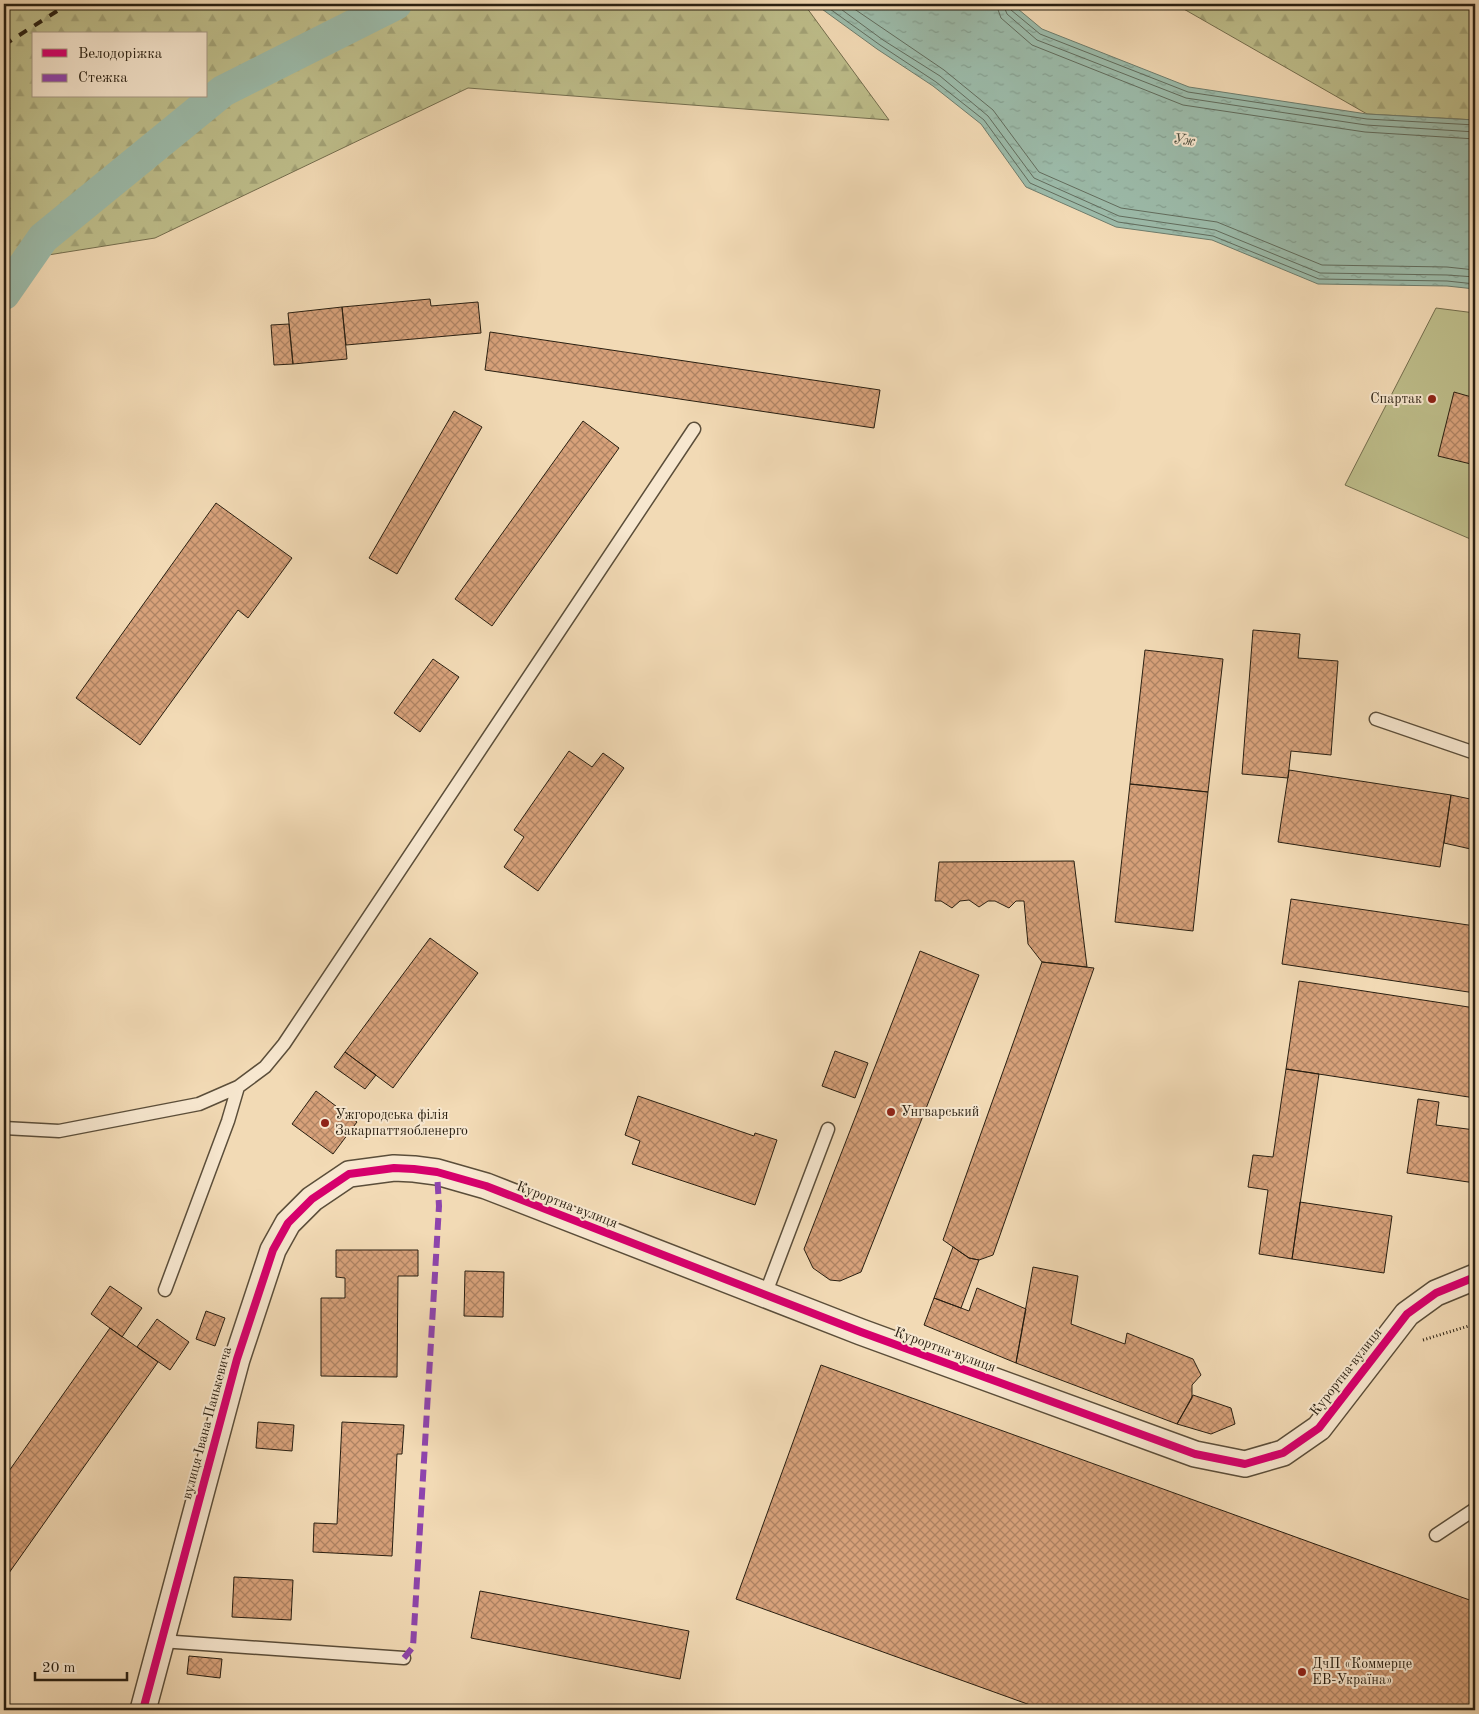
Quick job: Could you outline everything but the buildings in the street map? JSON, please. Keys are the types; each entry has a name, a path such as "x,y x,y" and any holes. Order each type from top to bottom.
{"street":[{"name":"Курортна вулиця","path":"349,1174 394,1168 414,1169 477,1184 861,1332 1195,1454 1245,1464 1283,1453 1319,1428 1407,1314 1436,1293 1475,1277"},
{"name":"вулиця Івана Панькевича","path":"143,1710 237,1359 273,1250 288,1223 312,1199 349,1174"}],"lane":[{"path":"4,1128 59,1130 198,1104 238,1087 265,1067 284,1044 694,430"},
{"path":"1376,719 1475,753"},
{"path":"165,1290 228,1121 238,1087"},
{"path":"766,1295 828,1129"},
{"path":"1436,1535 1475,1509"},
{"path":"161,1640 404,1658"}],"path":[{"path":"1383,1345 1422,1340 1475,1324"}],"green space":[{"path":"4,4 804,4 889,120 468,88 155,238 4,262"},
{"path":"1175,4 1475,4 1475,120 1367,114"},
{"name":"Спартак","path":"1436,308 1475,313 1475,541 1345,485"}],"water":[{"name":"Уж","path":"815,4 1012,4 1042,29 1189,87 1367,114 1475,120 1475,289 1447,286 1318,284 1212,240 1116,227 1026,187 981,124 933,86 877,49"}],"waterway":[{"path":"4,294 43,238 223,91 396,4"}],"railway":[{"path":"4,45 68,4"}],"marked path":[{"path":"404,1658 413,1647 439,1206 437,1172"}],"cycle path":[{"path":"143,1710 237,1359 273,1250 288,1223 312,1199 349,1174 394,1168 414,1169 437,1172 486,1186 861,1332 1195,1454 1245,1464 1283,1453 1319,1428 1407,1314 1436,1293 1475,1277"}],"place":[{"name":"Спартак","path":"1432,399"},
{"name":"Унгварський","path":"891,1112"},
{"name":"Ужгородська філія Закарпаттяобленерго","path":"325,1123"},
{"name":"ДчП «Коммерце ЕВ-Україна»","path":"1302,1672"}]}
